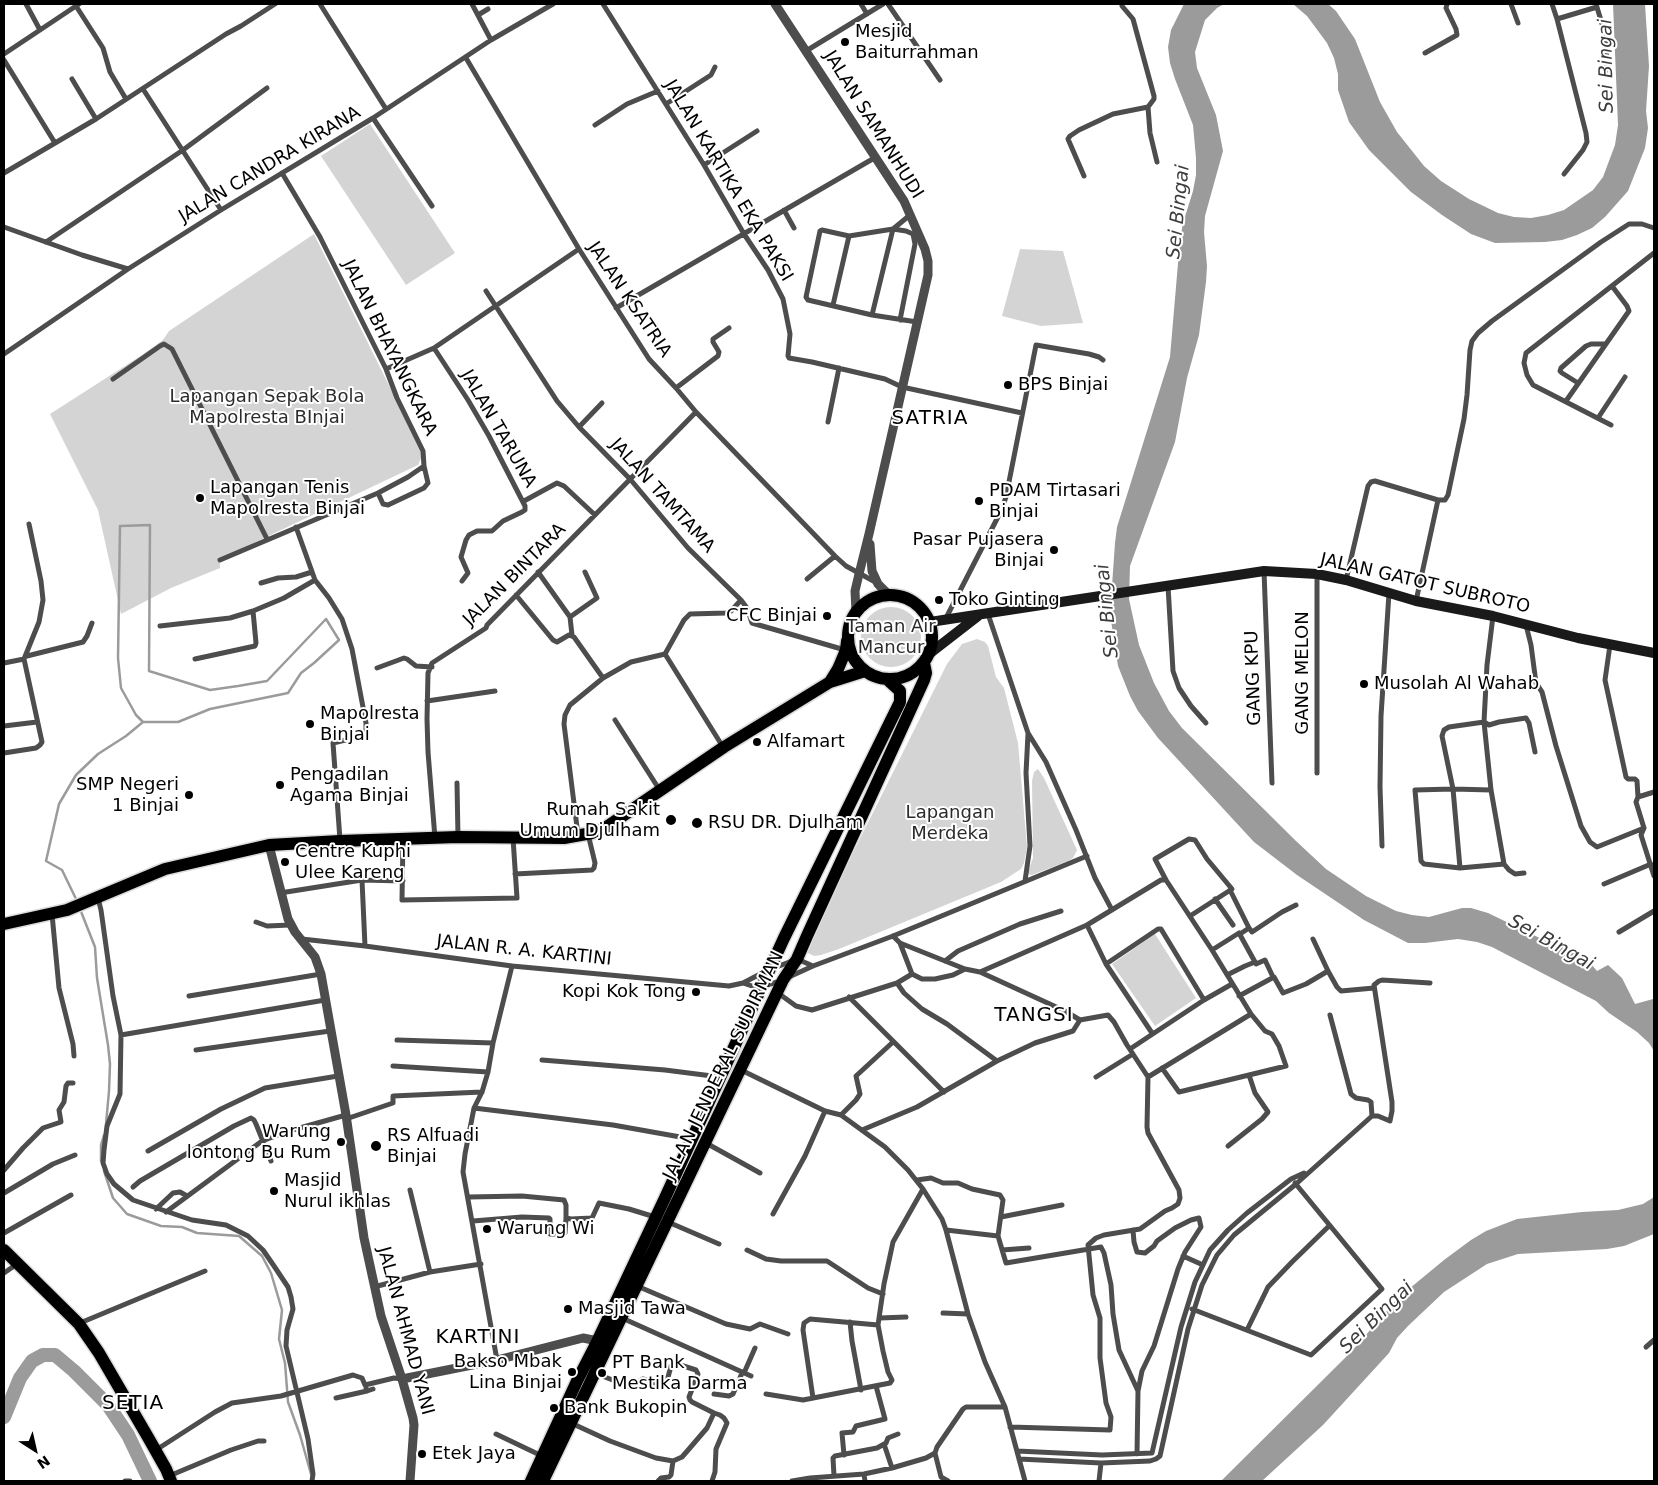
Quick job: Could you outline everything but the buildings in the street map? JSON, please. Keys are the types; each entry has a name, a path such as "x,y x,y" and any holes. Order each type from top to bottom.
{"main road":[{"name":"JALAN GATOT SUBROTO","path":"930,622 1264,571 1317,574 1346,580 1416,601 1493,616 1526,626 1654,653"},
{"path":"830,682 846,650 848,635 850,623 856,612 874,598 888,594 910,600 918,605 930,622 932,638 927,659 916,670 904,677 888,680 873,676 858,666 850,651 848,635"},
{"name":"JALAN GATOT SUBROTO","path":"927,659 984,615"},
{"name":"JALAN JENDERAL SUDIRMAN","path":"670,1202 706,1142 783,980 797,959 924,680 927,659"},
{"path":"4,924 67,910 165,868 269,846 340,841 583,835 605,828 724,747 830,682 865,671"},
{"name":"JALAN JENDERAL SUDIRMAN","path":"542,1475 543,1456 583,1384 595,1373 637,1286 670,1202 688,1148 815,875 900,702 900,691 888,680"},
{"path":"815,875 831,884"},
{"name":"JALAN JENDERAL SUDIRMAN","path":"531,1481 542,1475 571,1423 595,1346 662,1220"},
{"path":"4,1250 79,1324 156,1450 170,1479"}],"street":[{"path":"26,4 40,30"},
{"path":"4,174 96,119 275,4"},
{"path":"320,4 386,110"},
{"path":"472,4 491,40"},
{"name":"JALAN CANDRA KIRANA","path":"4,354 128,269 386,110 491,40 553,4"},
{"name":"JALAN KARTIKA EKA PAKSI","path":"603,4 768,270 783,299 790,334 789,358 885,379 902,387 1022,413"},
{"name":"JALAN SAMANHUDI","path":"775,4 904,201 925,248 928,261 928,275 855,591 856,612"},
{"path":"861,4 867,14"},
{"path":"806,50 883,4"},
{"path":"888,4 940,80"},
{"path":"1122,4 1133,19 1154,96 1148,107 1150,133 1157,162"},
{"path":"1425,53 1456,35 1456,28 1446,8 1447,4"},
{"path":"1511,4 1518,23"},
{"path":"1552,4 1586,133 1586,142 1583,150 1564,174"},
{"path":"4,54 78,5 103,48 110,72 126,99"},
{"path":"1557,19 1596,6 1606,37 1607,67 1605,73"},
{"path":"478,15 488,9"},
{"name":"JALAN KSATRIA","path":"466,58 579,250 649,359 696,412 835,556 846,566 878,584"},
{"path":"4,60 56,143"},
{"path":"666,104 711,75 715,68"},
{"path":"72,79 96,119"},
{"path":"46,242 182,150 267,88"},
{"path":"143,89 221,210"},
{"path":"595,125 626,104 658,91"},
{"path":"1084,176 1068,139 1070,136 1113,114 1148,107"},
{"path":"373,118 432,206"},
{"path":"704,165 757,131"},
{"path":"616,308 876,157"},
{"name":"JALAN BHAYANGKARA","path":"282,173 320,237 386,369 400,404 423,451 428,483 424,488 388,505 383,504 378,493"},
{"path":"784,210 794,228"},
{"path":"872,316 893,229 910,215"},
{"path":"1346,580 1368,486 1371,482 1375,481 1438,500 1445,500 1448,495 1464,419 1470,350 1472,341 1478,333 1593,248 1629,224 1642,224 1654,228"},
{"path":"4,227 128,269"},
{"path":"900,320 914,251 914,234 893,229 849,236 822,230 806,297 808,300 872,316 900,320 917,322"},
{"path":"833,305 849,236"},
{"path":"914,251 925,248"},
{"path":"386,369 434,348 579,250"},
{"path":"1611,425 1532,385 1524,363 1526,354 1654,253"},
{"path":"1566,401 1629,309 1612,286"},
{"name":"JALAN TAMTAMA","path":"486,291 557,401 579,427 630,479 688,548 740,600 747,608 751,621 756,626 846,650"},
{"path":"676,388 720,354 712,342 713,339 729,328"},
{"path":"113,378 164,344 172,349 267,539"},
{"path":"1578,383 1562,373 1560,371 1561,368 1586,346 1605,344"},
{"path":"945,620 1001,511 1006,497 1036,345 1089,354 1103,360"},
{"name":"JALAN TARUNA","path":"434,348 468,400 524,502 557,483 564,486 595,515"},
{"path":"828,422 839,368"},
{"path":"1598,418 1625,377"},
{"path":"579,427 602,403"},
{"name":"JALAN BINTARA","path":"432,667 432,663 486,628 487,624 696,412"},
{"path":"220,560 378,493 424,466"},
{"path":"1416,601 1438,500"},
{"path":"462,581 468,573 462,559 465,543 473,532 496,529 503,521 525,510 524,502"},
{"path":"4,753 36,748 42,742 26,658 39,622 43,600 29,524"},
{"path":"296,527 315,580 342,619 352,649 366,723 366,731 362,736 333,743 340,841"},
{"name":"JALAN SAMANHUDI","path":"869,534 872,571 878,584 888,594"},
{"path":"807,579 835,556"},
{"name":"GANG KPU","path":"1264,571 1272,783"},
{"path":"261,584 278,578 296,577 312,572"},
{"path":"538,572 570,617 572,635 578,640 603,678"},
{"path":"570,617 597,598 585,572"},
{"name":"GANG MELON","path":"1317,574 1317,773"},
{"path":"160,626 230,618 284,598 315,580"},
{"path":"1168,586 1173,671 1179,688 1206,723"},
{"path":"1382,846 1380,787 1381,725 1389,593"},
{"path":"516,595 553,640 557,642 572,635"},
{"path":"515,874 592,870 594,868 595,863 583,835 564,724 565,715 570,705 603,678 631,662 665,654 684,620 690,614 726,613 731,611 740,600"},
{"path":"195,659 255,646 253,611"},
{"path":"984,615 1028,733 1046,762 1095,878 1112,910"},
{"path":"1493,616 1487,665 1484,722 1491,790 1504,864 1514,874 1524,873"},
{"path":"4,663 83,642 88,636 92,623"},
{"path":"1526,626 1531,645 1536,682 1542,692 1578,817 1590,842 1597,847 1644,828"},
{"path":"1610,645 1605,680 1626,777 1637,780 1638,797 1636,802 1644,828 1641,835 1654,876"},
{"path":"665,654 724,747"},
{"path":"377,668 404,658 418,666 432,667 428,673 428,752 435,839"},
{"path":"428,701 495,691"},
{"path":"1460,868 1453,789 1442,736 1444,730 1450,727 1484,722 1489,725 1526,718 1529,723 1535,752"},
{"path":"614,720 659,790"},
{"path":"4,726 37,722"},
{"path":"1024,881 1030,846 1026,773 1028,733"},
{"path":"457,783 458,837"},
{"path":"1491,790 1415,790 1422,864 1460,868 1504,864"},
{"path":"1638,797 1654,792"},
{"path":"403,839 402,900 517,898 513,838"},
{"path":"1162,1068 1179,1092 1286,1066 1279,1046 1272,1034 1265,1031 1251,1014 1166,880 1155,859 1189,839 1195,840 1207,859 1232,889 1230,890 1252,932 1296,905"},
{"name":"JALAN AHMAD YANI","path":"269,846 290,925 316,956 321,974 346,1117 364,1238 374,1287 381,1316 411,1406 414,1425 410,1481"},
{"name":"JALAN R. A. KARTINI","path":"743,983 752,986 763,986 783,980 813,966 893,936 1087,856"},
{"path":"1604,884 1651,864"},
{"path":"280,893 362,880 403,881"},
{"path":"362,880 365,946"},
{"path":"980,972 1087,925 1161,880 1166,880"},
{"path":"1190,916 1230,890"},
{"path":"94,899 101,910 113,996 121,1035 120,1094 106,1126 103,1163 107,1174 114,1184 133,1200 192,1220 226,1225 248,1236 268,1257 288,1287 291,1298 293,1309 286,1346 294,1392 308,1439 313,1474 312,1481"},
{"path":"1216,899 1233,925"},
{"path":"945,960 958,951 1020,924 1061,911"},
{"path":"1619,932 1654,912"},
{"path":"52,913 59,988 73,1044 74,1056"},
{"path":"256,922 267,926 290,925"},
{"path":"1087,925 1106,964 1152,1034"},
{"path":"1212,950 1249,928"},
{"path":"1106,964 1158,929 1161,929 1204,1000"},
{"path":"1240,934 1255,962"},
{"path":"893,936 900,943 912,974 922,979 935,979 953,975 965,968"},
{"path":"1313,938 1328,971 1341,991 1374,988"},
{"name":"JALAN R. A. KARTINI","path":"302,939 512,966 729,986 743,983 797,959"},
{"path":"900,943 980,972 1065,1011 1080,1020 1108,1014 1148,1077 1146,1127 1179,1190 1180,1198 1178,1204 1140,1229 1104,1235 1096,1238 1088,1245 1092,1295 1100,1318 1100,1358 1106,1403 1111,1417 1110,1430 1010,1427"},
{"path":"797,959 813,966"},
{"path":"1227,975 1255,962 1256,964 1265,960 1283,993 1306,984 1328,971"},
{"path":"497,1360 463,1172 474,1108 482,1092 488,1072 493,1043 512,966"},
{"path":"189,996 321,974"},
{"path":"777,993 796,1006 812,1010 897,983 912,974"},
{"path":"1239,996 1273,977"},
{"path":"1019,1459 1102,1463 1150,1460 1160,1456 1188,1329 1202,1284 1217,1255 1234,1235 1296,1184 1372,1116 1378,1116 1390,1121 1392,1102 1374,988 1376,983 1382,980 1430,983"},
{"path":"897,983 904,994 922,1009 947,1024 996,1060"},
{"path":"1096,1077 1152,1034 1232,984"},
{"path":"849,997 944,1092"},
{"path":"121,1035 325,1000"},
{"path":"1148,1077 1251,1014"},
{"path":"1330,1015 1351,1094 1356,1098 1371,1102 1372,1116"},
{"path":"862,1130 917,1107 996,1060 1035,1043 1073,1031 1080,1020"},
{"path":"196,1050 330,1031"},
{"path":"397,1040 493,1043"},
{"path":"841,1115 860,1094 856,1076 893,1042"},
{"path":"542,1060 665,1070 721,1077"},
{"path":"393,1066 488,1072"},
{"path":"740,1070 825,1111 841,1115 885,1147 917,1180 938,1213 946,1230 968,1314 985,1362 1005,1407 1025,1481"},
{"path":"1228,1146 1268,1112 1255,1093 1249,1075"},
{"path":"148,1151 221,1109 265,1088 338,1076"},
{"path":"4,1170 43,1128 61,1122 60,1110 64,1102 66,1086 68,1083 73,1083"},
{"path":"166,1212 262,1141 289,1131 393,1103 393,1096 482,1092"},
{"path":"474,1108 613,1125 686,1138 688,1148"},
{"path":"773,1214 805,1156 825,1111"},
{"path":"133,1187 234,1126 251,1118 256,1124 271,1162"},
{"path":"706,1142 760,1173"},
{"path":"4,1192 53,1164 75,1155"},
{"path":"1156,1459 1152,1453 1181,1327 1195,1282 1210,1250 1228,1230 1291,1179 1310,1171"},
{"path":"917,1180 931,1178 943,1183 958,1183 972,1189 1000,1195 1003,1200 998,1236 1006,1263 1101,1247 1111,1285 1113,1314 1119,1350 1138,1391"},
{"path":"1187,1309 1195,1308 1310,1355 1382,1289 1291,1179"},
{"path":"766,1394 803,1400 890,1383 892,1380 888,1372 878,1325 883,1294 893,1242 923,1189"},
{"path":"410,1190 430,1272"},
{"path":"156,1209 173,1193 180,1192 187,1196"},
{"path":"4,1233 71,1195"},
{"path":"469,1198 522,1196 564,1200 566,1205 565,1233 550,1234 549,1218 522,1217 473,1221"},
{"path":"566,1218 592,1218 599,1204 629,1209 662,1220 719,1244"},
{"path":"1001,1217 1062,1205"},
{"path":"1133,1230 1137,1252 1145,1253 1157,1241 1175,1228 1199,1218 1200,1229 1183,1256 1160,1320 1154,1346 1142,1372 1138,1391 1137,1454"},
{"path":"1247,1330 1268,1287 1329,1226"},
{"path":"946,1230 998,1236"},
{"path":"1002,1250 1029,1248"},
{"path":"747,1250 766,1259 781,1261 827,1261 868,1288 883,1294"},
{"path":"1183,1256 1203,1265"},
{"path":"4,1272 18,1264"},
{"path":"374,1287 430,1272 481,1264"},
{"path":"79,1324 205,1271"},
{"path":"637,1286 726,1324 750,1329 760,1324 788,1334"},
{"path":"943,1313 968,1314"},
{"path":"621,1318 751,1376"},
{"path":"880,1318 906,1318"},
{"path":"813,1398 803,1330 804,1323 810,1319 878,1325"},
{"path":"850,1322 861,1390"},
{"path":"336,1398 394,1378 402,1379 497,1360 583,1338 593,1340 595,1346"},
{"path":"1646,1346 1654,1340"},
{"path":"714,1394 729,1396 733,1394 755,1348"},
{"path":"595,1373 630,1387 643,1379 662,1385 667,1381 671,1366 674,1363 696,1370 698,1374 689,1397 690,1400 724,1418 727,1423 716,1449 715,1472 712,1481"},
{"path":"156,1450 232,1403 281,1396 353,1375 362,1378 366,1388"},
{"path":"844,1455 842,1433 853,1432 856,1426 885,1419 876,1386"},
{"path":"366,1388 374,1389"},
{"path":"948,1481 942,1477 935,1453 937,1447 963,1409 966,1407 1005,1407"},
{"path":"571,1423 610,1441 656,1458 673,1461 682,1457 707,1428 714,1413"},
{"path":"496,1434 543,1456"},
{"path":"834,1476 833,1458 835,1456 877,1448 884,1444 888,1438 898,1434"},
{"path":"170,1479 231,1450 258,1441 264,1441"},
{"path":"884,1444 892,1468"},
{"path":"1016,1451 1102,1455 1152,1453"},
{"path":"792,1481 864,1474 926,1458 935,1453"},
{"path":"658,1481 661,1478 670,1476 673,1461"},
{"path":"1099,1481 1102,1463"},
{"path":"864,1474 865,1481"},
{"path":"125,1481 130,1481"}],"green space":[{"path":"370,124 455,253 406,285 321,156"},
{"name":"Lapangan Sepak Bola Mapolresta BInjai","path":"314,234 423,454 418,465 220,559 220,568 171,588 121,614 98,510 50,414 142,355 163,340 169,331"},
{"path":"1020,249 1063,251 1083,323 1041,326 1002,316"},
{"name":"Taman Air Mancur","path":"891,607 908,612 916,620 921,637 916,654 908,662 891,667 874,662 866,654 861,637 866,620 874,612"},
{"name":"Lapangan Merdeka","path":"977,639 985,642 988,646 996,677 1004,688 1018,743 1027,847 1021,869 1001,882 839,949 814,956 808,953 807,945 947,664 962,644"},
{"path":"1038,769 1044,778 1077,850 1073,858 1068,861 1032,875 1027,874 1033,858 1032,781 1034,772"},
{"path":"1155,934 1196,998 1155,1026 1112,964"}],"water":[{"name":"Sei Bingai","path":"1184,4 1224,4 1205,20 1195,52 1197,68 1216,115 1223,151 1205,216 1204,232 1207,266 1199,335 1187,378 1175,442 1130,566 1129,599 1139,645 1154,683 1169,711 1182,728 1326,869 1366,896 1396,911 1429,917 1462,908 1471,908 1488,913 1548,942 1560,943 1565,951 1572,949 1585,957 1597,971 1608,965 1622,978 1635,1004 1654,1000 1654,1051 1649,1043 1637,1032 1609,1013 1596,1001 1492,947 1458,939 1408,943 1364,920 1297,875 1254,842 1158,738 1138,711 1130,696 1118,666 1110,614 1115,543 1117,527 1170,357 1180,240 1196,175 1193,125 1175,79 1168,47 1171,30"},
{"name":"Sei Bingai","path":"1293,4 1328,4 1336,11 1355,39 1380,102 1397,132 1424,166 1441,181 1469,199 1498,213 1514,217 1531,218 1564,210 1593,190 1603,177 1615,145 1618,125 1613,4 1645,4 1649,66 1646,111 1648,128 1645,148 1628,191 1605,217 1592,228 1562,240 1495,243 1471,234 1411,192 1369,150 1349,122 1338,90 1338,74 1334,58 1327,43 1307,16"},
{"name":"Sei Bingai","path":"1654,1197 1654,1234 1624,1246 1607,1249 1518,1254 1487,1264 1444,1292 1397,1338 1389,1353 1323,1425 1262,1481 1221,1481 1352,1351 1398,1298 1471,1240 1486,1231 1517,1219 1618,1210 1643,1204"}],"waterway":[{"path":"150,525 149,671 210,690 238,686 267,681 326,619 339,640 301,673 288,693 210,709 178,722 143,722 136,715 121,688 118,658 120,526 150,525"},
{"path":"77,901 62,870 46,861 59,804 76,775 98,754 126,736 143,722"},
{"path":"80,909 95,947 97,978 108,1045 110,1064 106,1124"},
{"path":"101,1161 101,1145 104,1135"},
{"path":"104,1171 113,1198 127,1214 161,1226 182,1227 197,1233 239,1236 262,1256 271,1273 282,1310 279,1339 285,1363 288,1402 311,1474"},
{"path":"4,1417 20,1378 32,1361 43,1355 55,1355 108,1405 128,1435 150,1481"}],"place":[{"name":"Mesjid Baiturrahman","path":"845,42"},
{"name":"BPS Binjai","path":"1008,385"},
{"name":"Lapangan Tenis Mapolresta Binjai","path":"200,498"},
{"name":"PDAM Tirtasari Binjai","path":"979,501"},
{"name":"Pasar Pujasera Binjai","path":"1054,550"},
{"name":"Toko Ginting","path":"939,600"},
{"name":"CFC Binjai","path":"827,616"},
{"name":"Musolah Al Wahab","path":"1364,684"},
{"name":"Mapolresta Binjai","path":"310,724"},
{"name":"Alfamart","path":"757,742"},
{"name":"Pengadilan Agama Binjai","path":"280,785"},
{"name":"SMP Negeri 1 Binjai","path":"189,795"},
{"name":"Rumah Sakit Umum Djulham","path":"671,820"},
{"name":"RSU DR. Djulham","path":"697,823"},
{"name":"Centre Kuphi Ulee Kareng","path":"285,862"},
{"name":"Kopi Kok Tong","path":"696,992"},
{"name":"Warung lontong Bu Rum","path":"341,1142"},
{"name":"RS Alfuadi Binjai","path":"376,1146"},
{"name":"Masjid Nurul ikhlas","path":"274,1191"},
{"name":"Warung Wi","path":"487,1229"},
{"name":"Masjid Tawa","path":"568,1309"},
{"name":"Bakso Mbak Lina Binjai","path":"572,1372"},
{"name":"PT Bank Mestika Darma","path":"602,1373"},
{"name":"Bank Bukopin","path":"554,1408"},
{"name":"Etek Jaya","path":"422,1454"}],"district":[{"name":"SATRIA","path":"930,419"},
{"name":"TANGSI","path":"1034,1016"},
{"name":"KARTINI","path":"478,1338"},
{"name":"SETIA","path":"133,1404"}]}
